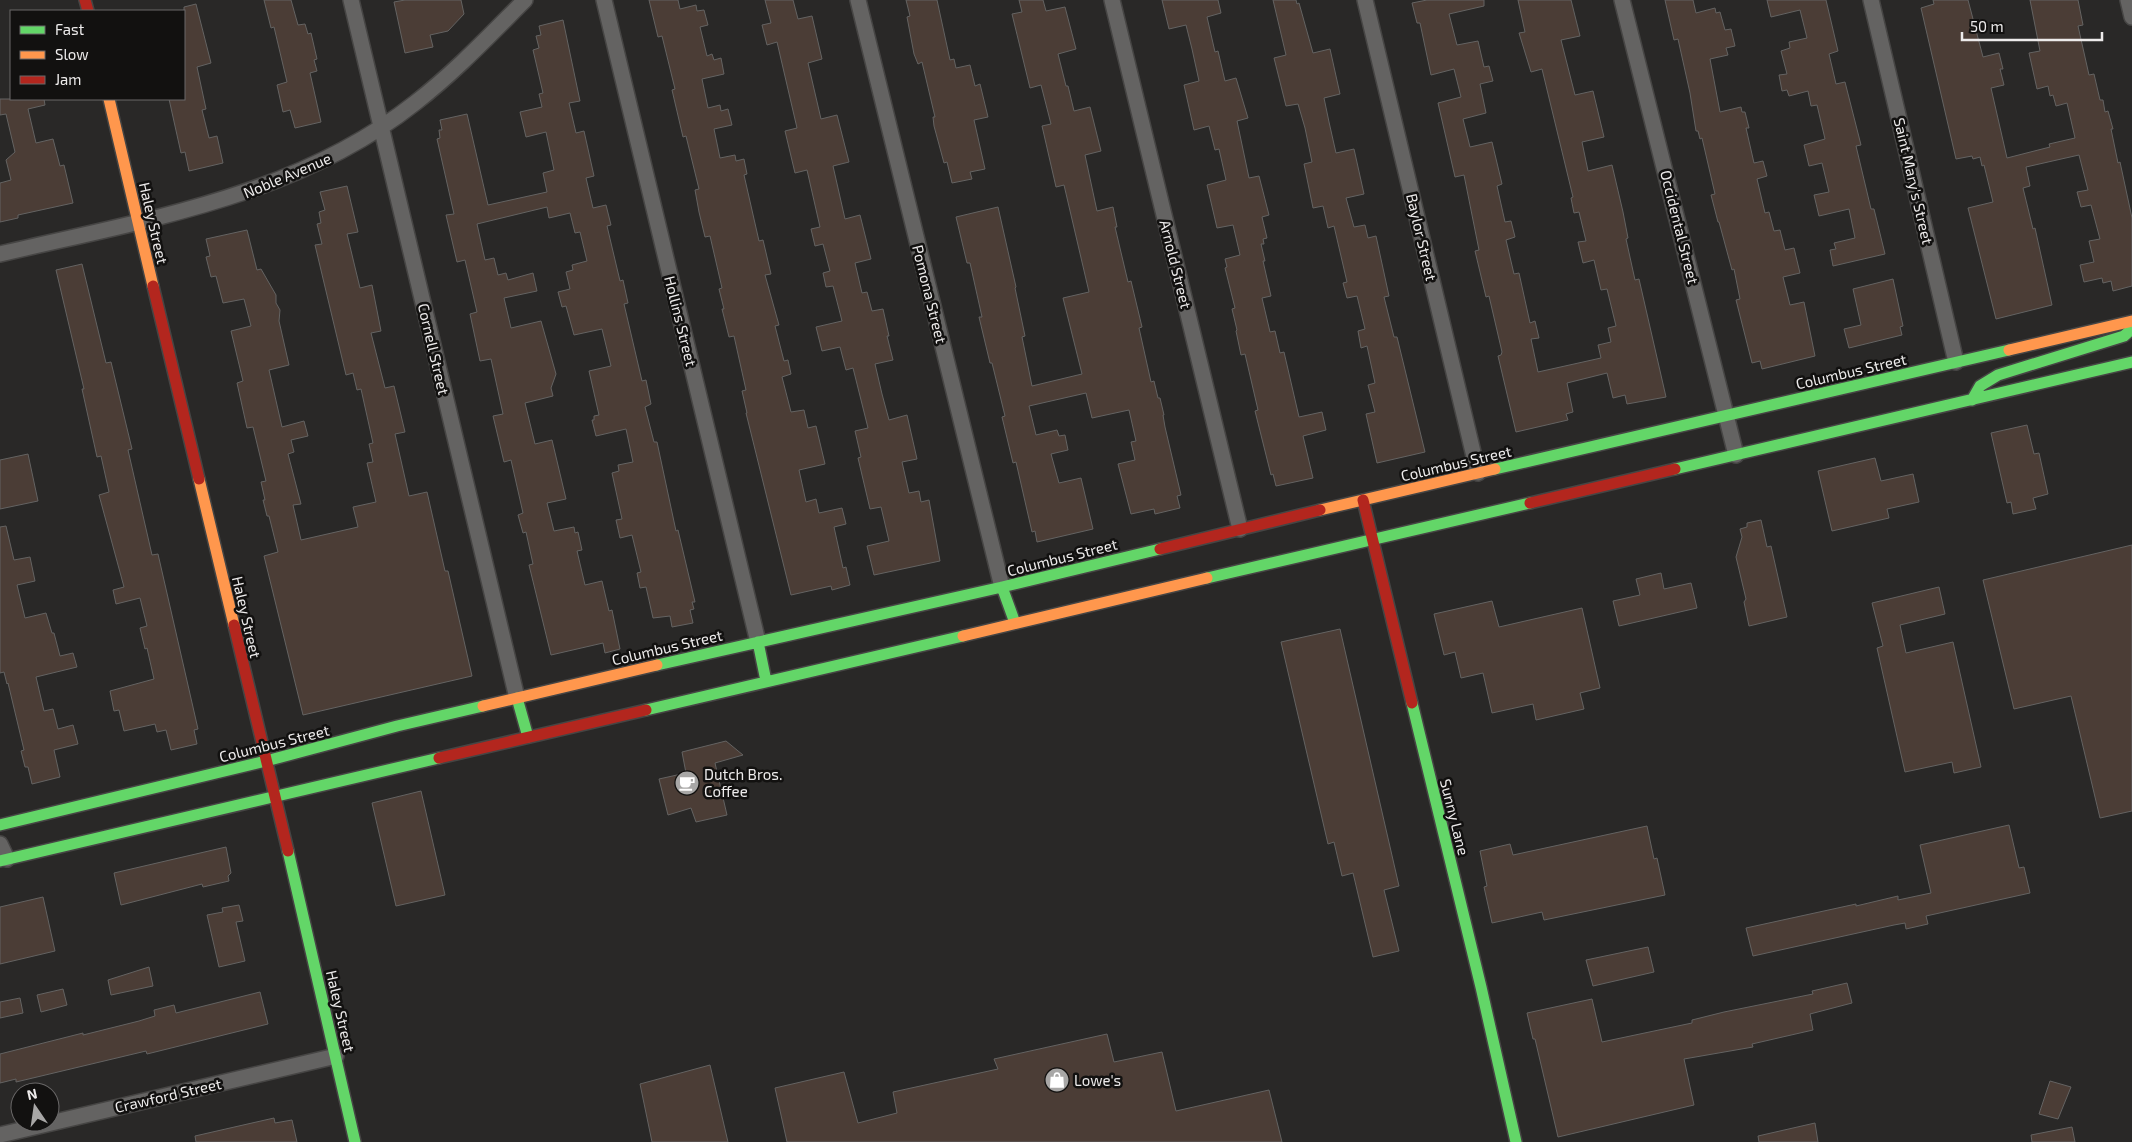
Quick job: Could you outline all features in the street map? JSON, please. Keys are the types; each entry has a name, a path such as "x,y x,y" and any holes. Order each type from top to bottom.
{"main road":[{"name":"Haley Street","path":"109,100 275,795 355,1142"},
{"name":"Columbus Street","path":"0,825 266,761 397,726 1002,587 1363,500 2132,321"},
{"path":"1972,400 1980,386 1998,376 2040,361 2124,336 2132,329"},
{"path":"3,860 2132,362"},
{"name":"Sunny Lane","path":"1363,500 1516,1142"},
{"path":"1002,587 1014,623"},
{"path":"758,642 766,681"},
{"path":"516,698 528,737"}],"street":[{"name":"Cornell Street","path":"350,0 516,698"},
{"name":"Noble Avenue","path":"0,254 227,199 275,183 312,166 381,127 414,104 453,71 525,0"},
{"name":"Hollins Street","path":"604,0 758,642"},
{"name":"Pomona Street","path":"858,0 1002,587"},
{"name":"Arnold Street","path":"1112,0 1240,529"},
{"name":"Baylor Street","path":"1365,0 1478,474"},
{"name":"Occidental Street","path":"1622,0 1736,455"},
{"name":"Saint Mary's Street","path":"1871,0 1956,362"},
{"path":"2128,0 2132,17"},
{"path":"0,844 3,860"},
{"name":"Crawford Street","path":"0,1135 336,1056"}],"building":[{"path":"264,0 291,0 298,25 305,24 308,34 311,33 317,59 314,60 317,71 310,73 321,122 295,128 290,110 283,112 277,85 287,82 274,27 271,28"},
{"path":"405,0 461,0 464,14 448,31 430,35 433,47 405,53 394,2"},
{"path":"649,0 678,0 680,9 696,5 697,11 704,10 708,25 700,27 707,56 712,54 714,60 721,58 724,74 702,79 708,108 720,105 721,111 728,109 732,125 714,129 720,158 735,155 736,161 744,159 747,174 744,175 759,241 763,240 771,274 765,275 779,325 775,326 784,361 788,360 791,374 782,377 791,412 804,410 808,428 816,426 825,464 799,470 806,502 816,499 819,513 842,508 846,524 834,527 843,568 846,567 850,585 832,590 831,586 791,595 746,413 742,391 746,390 734,336 729,337 722,309 724,309 719,289 722,288 710,236 705,237 699,212 695,190 699,189 686,136 683,137 672,90 675,89 662,36 658,37"},
{"path":"765,0 793,0 798,19 812,16 822,59 808,63 821,119 837,115 849,162 833,166 845,219 860,215 871,259 855,263 862,293 867,292 872,311 883,309 889,336 887,336 893,360 875,364 882,394 889,420 907,415 917,459 902,462 909,493 919,491 921,502 929,500 940,561 874,575 867,546 889,541 881,507 870,509 858,458 861,457 855,431 868,428 853,368 846,370 840,347 822,351 816,327 842,321 833,286 826,287 823,273 830,271 823,244 815,246 811,229 820,227 807,170 795,173 785,131 797,128 777,42 767,45 762,25 771,23"},
{"path":"906,0 937,0 950,60 954,59 956,68 970,65 975,86 980,84 988,117 974,120 985,169 970,172 972,179 952,183 947,162 944,163 934,126 933,117 935,117 922,62 918,64 914,54 907,17 910,16"},
{"path":"1019,0 1043,0 1046,11 1065,7 1076,49 1058,54 1074,111 1090,107 1101,151 1085,155 1097,211 1113,207 1117,227 1115,227 1128,282 1131,281 1142,327 1139,328 1151,382 1154,381 1158,398 1160,398 1181,495 1177,496 1180,508 1155,514 1154,509 1131,514 1118,464 1135,460 1131,442 1136,441 1129,410 1092,418 1086,393 1029,406 1036,435 1057,430 1059,436 1065,435 1068,450 1051,454 1059,483 1081,478 1093,529 1037,542 1035,531 1032,532 1016,462 1013,463 1002,417 1005,416 979,317 982,317 970,263 967,263 956,217 998,207 1016,287 1025,336 1022,337 1032,386 1082,374 1063,298 1089,292 1064,185 1056,187 1042,126 1051,124 1041,85 1030,88 1012,14 1022,12"},
{"path":"1162,0 1218,0 1221,13 1207,17 1215,52 1218,51 1225,81 1236,78 1248,118 1237,121 1249,178 1259,176 1269,215 1262,217 1267,238 1263,239 1264,244 1261,244 1271,296 1262,298 1270,332 1275,331 1280,353 1284,352 1299,417 1322,412 1326,430 1303,436 1313,478 1276,486 1273,474 1271,475 1255,411 1258,410 1245,354 1241,355 1232,309 1235,308 1225,268 1227,267 1225,259 1240,255 1233,225 1217,228 1207,185 1226,180 1219,149 1215,150 1209,126 1194,130 1184,85 1199,81 1192,49 1186,25 1169,29"},
{"path":"1273,0 1296,0 1297,4 1299,3 1313,53 1330,49 1340,94 1324,98 1336,153 1354,149 1364,194 1346,198 1354,227 1365,225 1368,238 1376,236 1389,296 1384,297 1394,337 1397,337 1425,452 1377,463 1366,414 1375,412 1368,385 1375,383 1367,346 1361,348 1358,331 1365,329 1357,296 1347,298 1343,283 1347,282 1334,226 1328,228 1323,206 1313,208 1304,164 1312,162 1305,128 1298,104 1286,106 1274,58 1286,55"},
{"path":"1427,0 1484,0 1484,6 1449,14 1457,45 1478,41 1484,67 1489,66 1493,81 1480,84 1486,113 1463,119 1470,147 1492,142 1502,184 1497,186 1505,222 1511,221 1515,237 1506,240 1514,274 1519,273 1530,323 1535,321 1539,338 1531,339 1538,372 1601,358 1598,345 1611,342 1608,328 1616,326 1607,289 1601,290 1594,260 1583,263 1578,242 1586,241 1579,212 1574,213 1571,198 1573,197 1542,69 1531,72 1519,33 1525,32 1518,0 1571,0 1580,36 1561,40 1575,95 1593,91 1604,137 1582,142 1588,171 1612,165 1623,212 1628,238 1626,239 1635,280 1639,279 1666,397 1627,404 1625,395 1613,398 1607,373 1567,383 1573,412 1566,414 1568,420 1516,432 1498,356 1502,352 1489,296 1486,297 1475,251 1479,250 1464,175 1455,177 1438,103 1461,97 1454,69 1431,75 1420,23 1417,23 1412,3"},
{"path":"1665,0 1693,0 1696,13 1715,8 1716,13 1720,12 1725,30 1731,29 1735,46 1726,48 1728,55 1710,59 1720,112 1741,107 1742,112 1745,112 1749,128 1746,128 1754,163 1763,161 1767,176 1757,179 1765,213 1769,212 1774,231 1780,230 1785,250 1794,248 1800,273 1783,277 1790,305 1804,302 1815,356 1762,369 1760,361 1752,363 1736,300 1740,299 1734,269 1732,270 1711,195 1715,194 1702,138 1700,139 1698,131 1696,131 1678,39 1674,40"},
{"path":"1767,0 1826,0 1838,51 1829,54 1836,84 1845,82 1861,145 1856,146 1871,209 1874,209 1885,254 1833,266 1830,250 1836,249 1834,243 1855,238 1849,209 1819,216 1814,195 1829,192 1822,163 1809,166 1804,145 1825,139 1817,105 1811,106 1808,91 1789,96 1787,90 1782,91 1779,75 1787,74 1781,51 1790,48 1789,42 1807,38 1800,10 1771,17"},
{"path":"1933,0 1968,0 1983,57 1999,53 2004,85 1991,88 2007,158 2050,147 2049,144 2075,138 2067,103 2056,106 2053,95 2050,96 2048,86 2037,89 2029,53 2040,51 2030,0 2078,0 2083,25 2078,26 2089,75 2094,74 2100,100 2103,100 2105,112 2108,111 2113,129 2111,129 2118,163 2120,162 2132,218 2132,286 2113,291 2111,281 2103,283 2102,278 2084,282 2080,265 2094,262 2089,241 2100,239 2091,205 2081,207 2077,192 2088,190 2079,155 2026,167 2030,186 2023,188 2033,229 2035,228 2052,305 1996,319 1968,208 1993,202 1984,165 1982,166 1980,157 1973,159 1972,156 1956,159 1921,8 1934,4"},
{"path":"196,4 211,63 197,67 206,109 202,110 209,138 217,136 223,163 189,171 185,152 181,153 169,100 185,100 184,7"},
{"path":"563,20 580,101 569,103 576,133 584,131 594,176 586,178 593,208 606,205 611,225 607,226 620,281 623,280 628,303 624,304 642,381 646,380 651,404 645,407 654,442 657,442 676,531 678,530 695,602 692,602 694,609 690,610 693,623 672,627 670,616 653,618 646,587 640,588 637,573 641,572 632,535 620,538 616,520 622,519 612,473 619,471 618,465 633,462 626,429 596,436 592,420 594,420 594,416 599,415 589,371 611,366 602,329 574,335 566,306 562,307 558,292 570,289 566,272 573,270 572,265 587,261 580,232 575,233 570,213 549,218 547,207 477,224 485,260 494,258 498,275 506,273 508,280 533,273 537,291 504,298 511,328 541,321 556,374 551,388 553,396 525,403 535,444 552,440 566,499 547,503 554,531 574,527 575,533 578,532 582,550 577,551 585,585 602,581 609,611 612,610 620,649 605,653 603,643 551,655 529,565 533,564 526,532 523,533 518,515 523,513 511,460 504,462 493,416 503,414 491,359 480,361 470,314 477,312 465,260 457,262 446,215 454,214 437,139 440,138 439,130 442,130 440,120 467,114 488,205 547,192 543,173 554,170 546,132 526,137 520,112 542,107 539,94 543,93 533,50 539,48 536,36 541,35 539,26"},
{"path":"0,99 44,100 45,105 28,109 36,143 53,139 60,166 64,165 73,203 18,215 18,218 0,222 0,183 11,180 6,160 15,152 6,114 0,115"},
{"path":"347,186 358,232 347,234 360,288 372,285 381,331 371,333 385,388 394,386 405,432 395,434 409,496 427,492 445,571 448,571 472,676 303,715 264,556 278,552 263,500 265,500 261,482 266,481 253,427 247,428 237,383 243,381 231,331 251,326 244,299 223,303 216,276 211,277 206,257 210,256 206,239 247,230 257,270 261,269 276,295 276,303 280,310 279,321 289,365 269,370 282,427 304,421 308,436 291,440 294,452 288,454 301,504 293,505 301,540 358,527 353,507 376,502 367,463 373,462 369,444 373,443 361,389 357,390 353,373 346,375 315,245 322,244 317,224 321,223 319,212 325,210 320,192"},
{"path":"82,264 106,363 111,362 132,449 128,450 152,555 158,554 198,729 194,730 197,744 171,750 166,730 157,732 155,724 124,731 119,710 114,711 110,691 154,679 140,628 147,626 140,598 116,604 113,590 124,587 99,495 109,492 101,456 97,457 82,389 84,389 56,270"},
{"path":"1893,279 1903,326 1900,327 1902,335 1849,348 1844,329 1861,325 1853,289"},
{"path":"2027,425 2034,454 2039,453 2048,494 2033,498 2036,509 2013,514 2011,502 2007,503 1991,433"},
{"path":"28,454 38,501 0,509 0,460"},
{"path":"1875,458 1881,481 1913,474 1919,502 1887,509 1889,518 1832,531 1818,471"},
{"path":"1761,520 1767,547 1771,546 1787,617 1749,626 1744,602 1746,599 1736,557 1742,537 1740,529 1747,527 1747,523"},
{"path":"6,526 14,560 30,557 35,581 17,585 25,618 46,613 60,656 73,653 77,667 36,677 44,711 53,709 58,729 73,725 78,744 54,750 60,777 32,784 28,767 25,767 21,751 24,750 8,683 4,672 0,673 0,527"},
{"path":"2132,545 2132,811 2100,818 2071,696 2014,709 1983,580"},
{"path":"1661,573 1664,589 1691,583 1697,608 1619,626 1613,601 1640,595 1636,579"},
{"path":"1939,587 1945,614 1900,625 1906,653 1953,642 1981,767 1954,773 1952,762 1905,772 1877,648 1883,646 1872,603"},
{"path":"1492,601 1499,627 1582,608 1600,688 1580,693 1584,709 1536,720 1533,704 1492,713 1483,673 1461,678 1455,652 1444,655 1434,614"},
{"path":"1340,629 1399,886 1384,890 1399,951 1373,957 1353,873 1342,876 1334,842 1328,844 1281,642"},
{"name":"Dutch Bros. Coffee","path":"726,741 743,755 715,763 727,815 696,822 691,808 668,815 659,779 686,773 682,752"},
{"path":"421,791 445,895 396,906 372,803"},
{"path":"2009,825 2019,868 2024,867 2030,893 1926,916 1928,924 1906,929 1905,923 1894,925 1753,956 1746,928 1898,896 1898,900 1931,893 1920,845"},
{"path":"1647,826 1654,859 1657,858 1665,895 1544,920 1542,912 1492,923 1484,887 1487,886 1480,851 1510,844 1513,855"},
{"path":"226,847 231,873 228,876 229,881 203,887 202,884 121,905 114,873"},
{"path":"43,897 55,951 0,964 0,907"},
{"path":"239,905 243,921 236,922 245,961 219,967 207,915 223,912 222,908"},
{"path":"1648,947 1654,972 1593,986 1586,960"},
{"path":"149,967 153,986 111,995 108,980"},
{"path":"1847,983 1852,1003 1810,1014 1813,1030 1752,1044 1753,1047 1684,1059 1694,1105 1558,1137 1527,1013 1592,999 1602,1042 1692,1023 1692,1020 1724,1012 1813,994 1812,991"},
{"path":"63,989 67,1005 41,1012 37,995"},
{"path":"260,992 268,1024 147,1054 146,1051 16,1082 16,1079 0,1083 0,1054 139,1021 155,1016 154,1010 174,1005 176,1013"},
{"path":"20,998 23,1013 0,1018 0,1002"},
{"name":"Lowe's","path":"1107,1034 1114,1062 1162,1052 1176,1111 1269,1090 1282,1142 787,1142 775,1088 844,1072 858,1123 897,1113 893,1092 998,1069 994,1059"},
{"path":"710,1065 728,1142 652,1142 640,1084"},
{"path":"2050,1081 2071,1087 2058,1119 2039,1114"},
{"path":"274,1118 275,1123 292,1120 297,1142 196,1142 195,1136"},
{"path":"1815,1123 1818,1142 1759,1142 1758,1136"},
{"path":"2072,1127 2075,1142 2032,1142 2031,1135"}],"traffic: fast":[{"path":"1972,400 1980,386 1998,375 2124,336 2132,329"},
{"path":"1495,469 2009,350"},
{"path":"1675,469 2132,362"},
{"path":"1207,578 1530,503"},
{"path":"657,665 1002,587 1160,549"},
{"path":"1002,587 1015,623"},
{"path":"646,710 963,636"},
{"path":"758,642 766,681"},
{"path":"517,698 528,737"},
{"path":"1412,703 1481,987 1516,1142"},
{"path":"0,825 483,706"},
{"path":"0,861 439,758"},
{"path":"288,851 355,1142"}],"traffic: slow":[{"path":"109,100 153,286"},
{"path":"2009,350 2132,321"},
{"path":"1320,510 1495,469"},
{"path":"199,479 234,625"},
{"path":"963,636 1207,578"},
{"path":"483,706 657,665"}],"traffic: jam":[{"path":"85,0 88,10"},
{"path":"153,286 199,479"},
{"path":"1530,503 1675,469"},
{"path":"1363,500 1412,703"},
{"path":"1160,549 1320,510"},
{"path":"234,625 288,851"},
{"path":"439,758 646,710"}],"place":[{"name":"Dutch Bros. Coffee","path":"687,783"},
{"name":"Lowe's","path":"1057,1080"}]}
